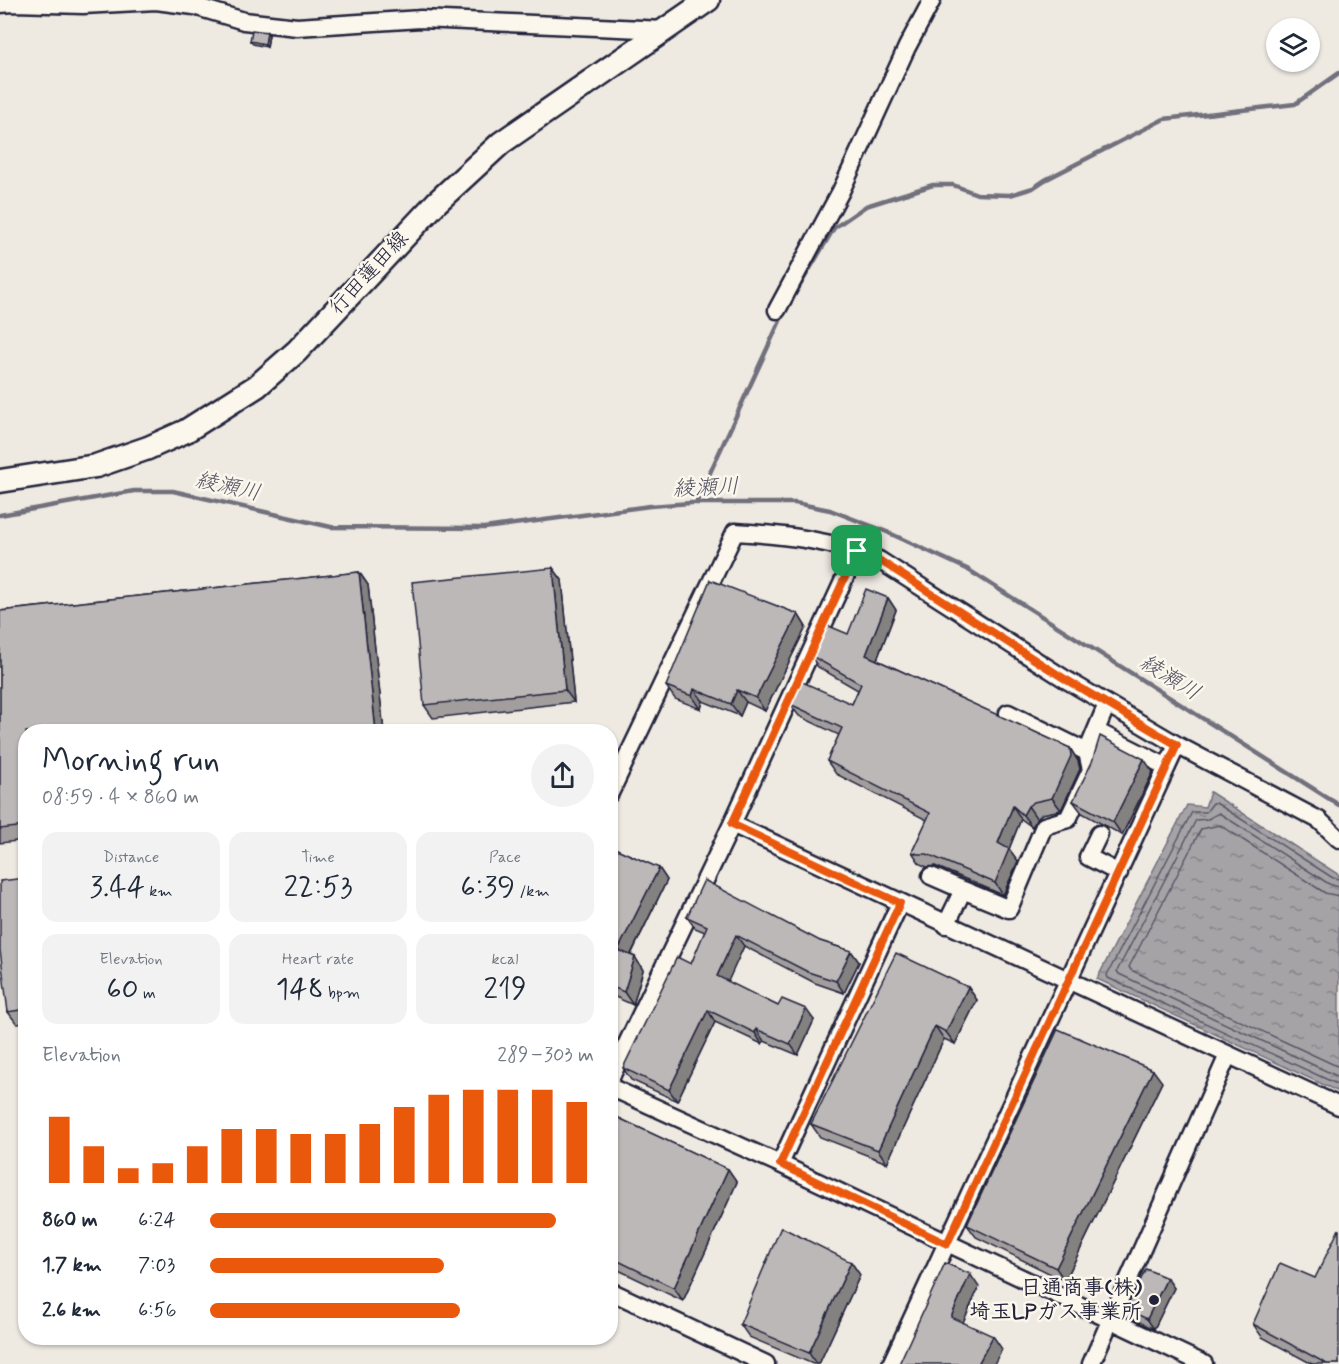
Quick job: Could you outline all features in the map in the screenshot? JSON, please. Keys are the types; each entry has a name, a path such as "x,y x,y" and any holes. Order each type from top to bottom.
{"main road":[{"name":"行田蓮田線","path":"0,481 96,466 148,448 186,431 258,386 297,351 437,201 501,143 708,0"}],"street":[{"path":"777,310 841,191 907,47 932,0"},
{"path":"0,4 83,5 156,1 194,6 244,21 297,27 422,19 664,30"},
{"path":"618,776 735,532 784,535 826,542 879,560 1107,704 1177,745 1319,820 1339,839"},
{"path":"618,1061 732,824 857,551"},
{"path":"931,876 1009,909 1044,826 1068,819 1091,770 1088,752 1107,704"},
{"path":"1008,713 1088,752"},
{"path":"1096,731 1167,767"},
{"path":"891,1364 1177,745"},
{"path":"732,824 1339,1106"},
{"path":"1099,834 1089,857 1119,873"},
{"path":"946,925 963,890"},
{"path":"780,1164 900,903"},
{"path":"1091,1364 1228,1055"},
{"path":"618,1091 780,1164 1204,1364"},
{"path":"618,1295 766,1364"}],"water":[{"path":"1210,792 1339,875 1339,1092 1097,979 1187,805 1205,807"}],"building":[{"path":"252,30 267,32 265,44 250,41"},
{"path":"553,568 565,690 424,705 412,582"},
{"path":"359,572 375,724 18,724 18,827 0,829 0,611"},
{"path":"710,580 798,614 756,698 737,690 731,704 694,689 692,696 666,686"},
{"path":"866,589 888,598 866,655 1070,748 1071,756 1052,798 1034,802 1028,806 1023,815 1013,806 998,843 1009,849 995,883 927,854 912,852 930,813 827,761 842,728 790,704 798,680 852,704 861,684 810,655 824,624 848,634"},
{"path":"1100,736 1144,759 1113,822 1073,801 1092,762"},
{"path":"618,850 659,868 618,950"},
{"path":"18,879 18,1010 8,1012 0,950 0,881"},
{"path":"704,880 820,941 851,951 836,981 808,972 736,935 717,976 778,1006 782,999 806,1009 790,1044 756,1029 755,1033 708,1010 669,1090 623,1068 677,957 691,964 707,926 687,917"},
{"path":"618,950 635,957 624,992 618,989"},
{"path":"896,953 968,987 946,1032 935,1026 878,1150 811,1124"},
{"path":"1058,1029 1153,1070 1056,1268 967,1225"},
{"path":"618,1118 728,1169 674,1288 618,1261"},
{"path":"781,1227 851,1262 809,1353 740,1324"},
{"path":"1339,1229 1339,1364 1327,1364 1253,1324 1280,1263 1315,1278"},
{"path":"945,1263 970,1274 951,1317 993,1336 978,1364 899,1364"},
{"path":"1146,1269 1167,1278 1147,1319 1126,1309"}],"waterway":[{"path":"799,287 834,228 866,206 933,185 953,185 977,194 1010,195 1033,188 1164,119 1295,104 1339,73"},
{"path":"696,503 784,312"},
{"name":"綾瀬川","path":"0,515 134,491 173,491 331,527 484,528 650,506 691,503 795,503 830,510 887,532 967,569 1339,805"}],"place":[{"name":"日通商事(株) 埼玉LPガス事業所","path":"1154,1300"}],"route":[{"path":"857,551 879,560 1065,679 1177,745 947,1244 780,1164 900,903 732,824 857,551"}]}
